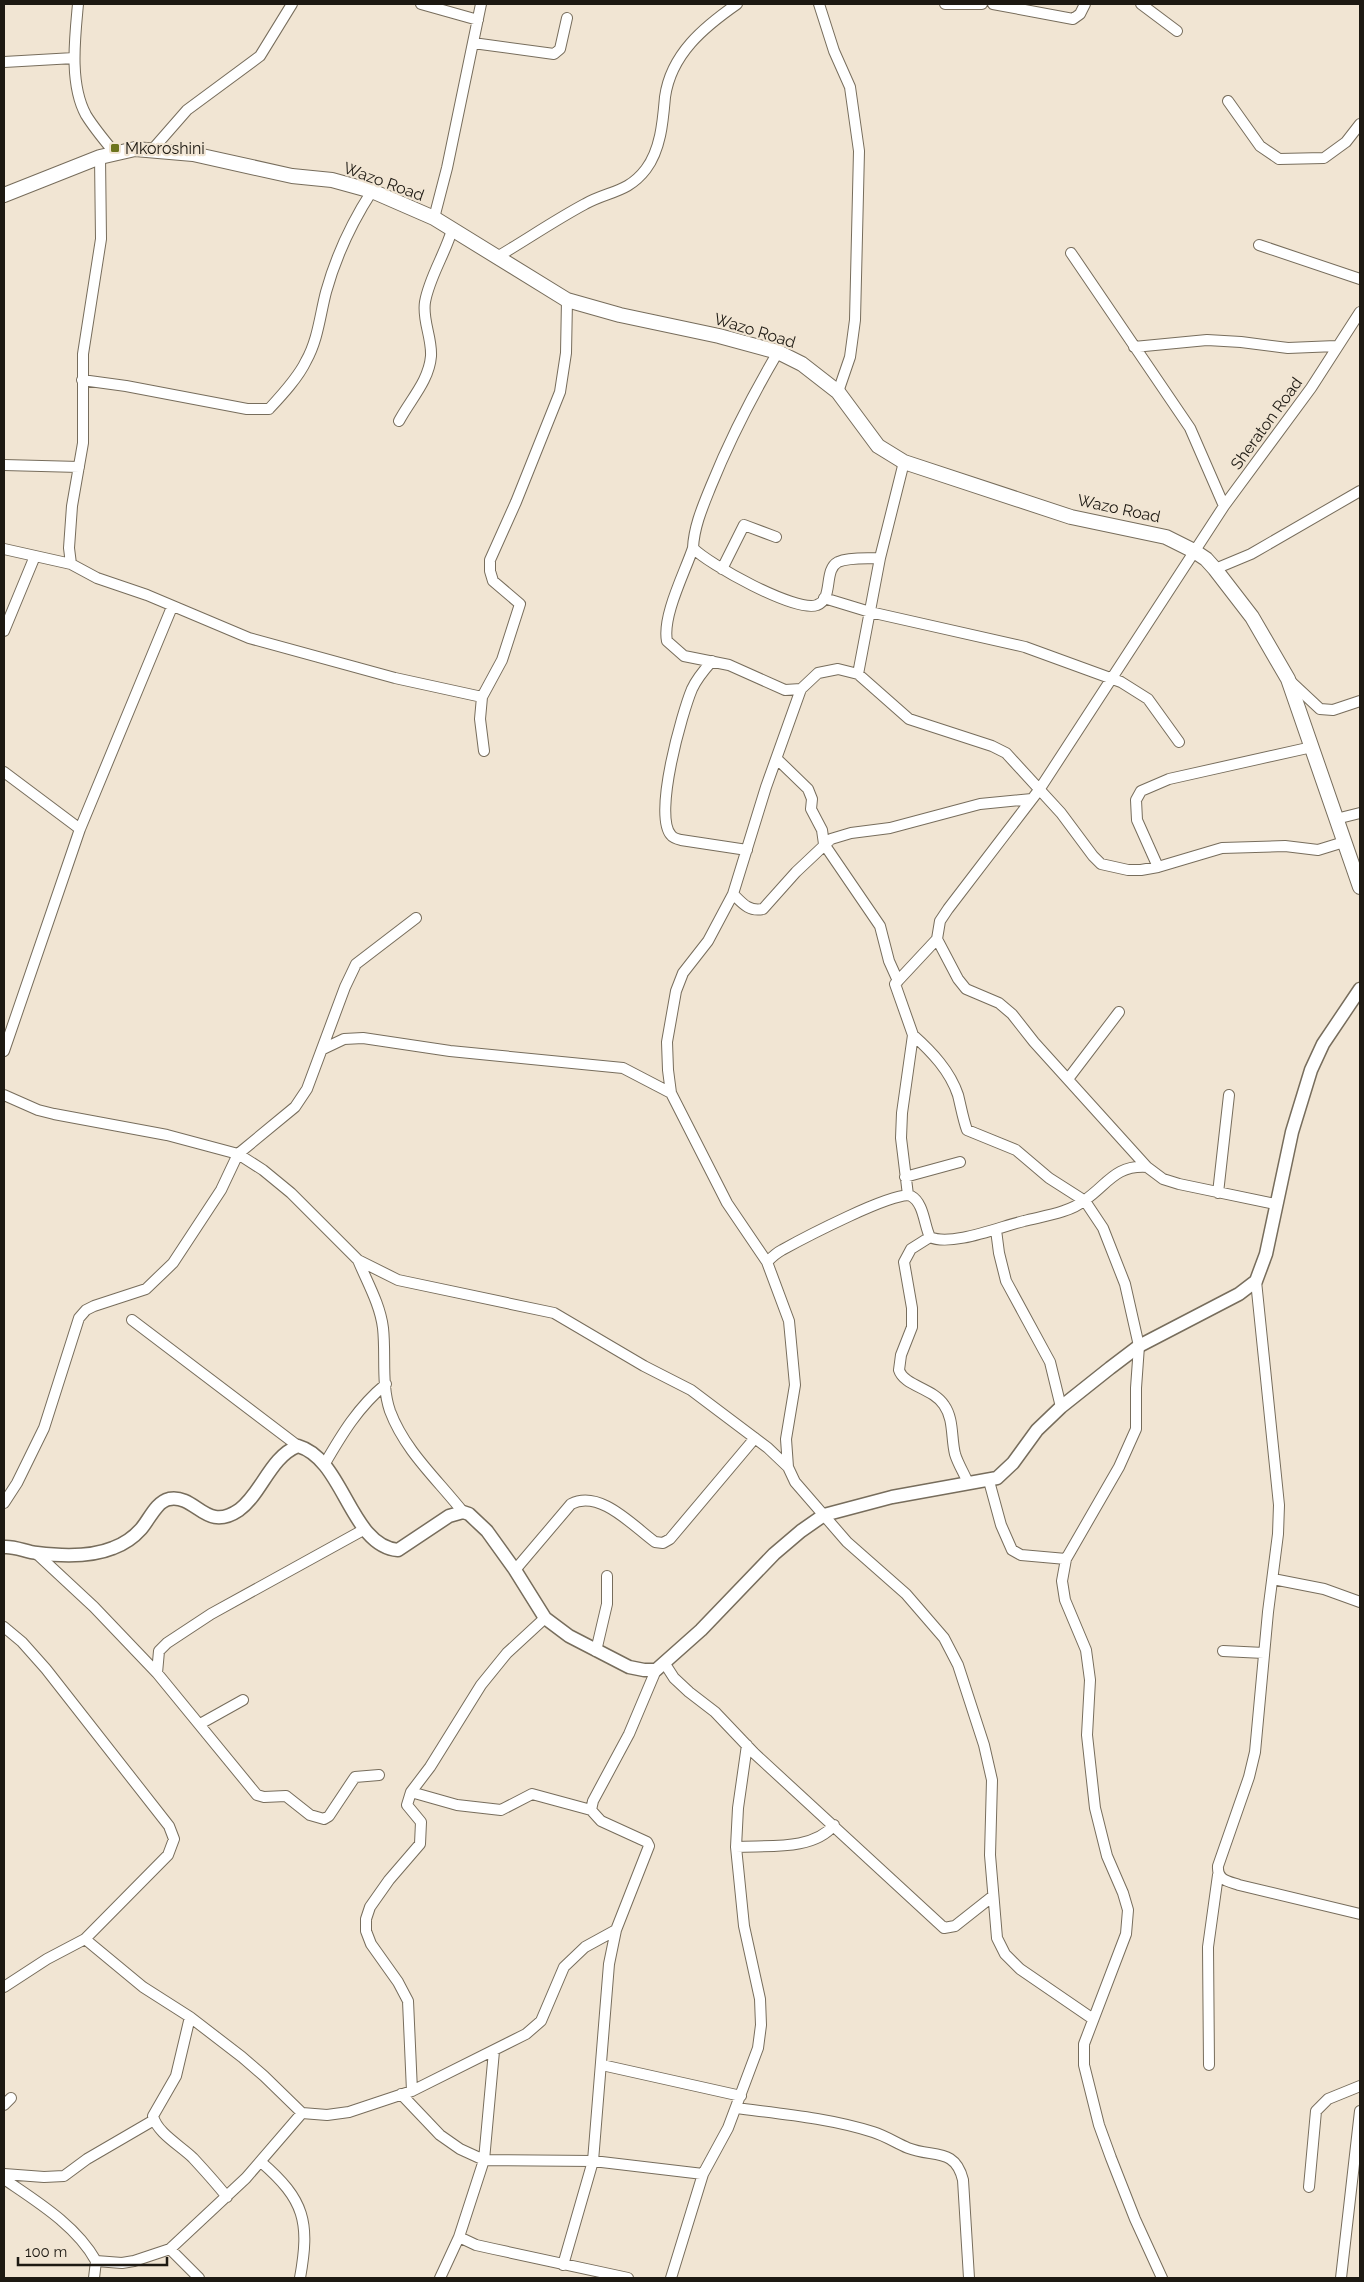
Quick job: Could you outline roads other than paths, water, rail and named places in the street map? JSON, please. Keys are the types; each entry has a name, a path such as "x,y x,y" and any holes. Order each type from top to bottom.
{"main road":[{"name":"Wazo Road","path":"4,196 114,152 136,149 193,154 292,176 332,180 372,191 434,218 567,300 620,316 719,336 778,352 808,368 838,392 878,446 904,462 1071,516 1166,537 1194,551 1206,559 1215,569 1252,617 1288,679 1360,887"}],"street":[{"path":"78,4 74,58 82,104 86,114 114,152"},
{"path":"152,150 188,110 260,56 292,4"},
{"path":"421,4 478,20"},
{"path":"434,218 447,168 481,4"},
{"path":"497,257 586,204 625,190 637,179 647,168 653,156 664,120 666,95 672,70 680,54 692,41 737,4"},
{"path":"819,4 834,51 850,87 859,151 855,320 850,357 838,392"},
{"path":"945,4 967,6 982,4"},
{"path":"993,4 1046,16 1073,19 1079,16 1086,4"},
{"path":"1142,4 1177,31"},
{"path":"473,43 554,54 560,49 567,18"},
{"path":"4,62 74,58"},
{"path":"1228,101 1260,146 1279,159 1324,158 1346,142 1360,124"},
{"path":"71,564 69,548 72,506 83,443 85,414 82,380 83,354 101,239 100,157"},
{"path":"82,380 126,386 247,409 269,409 306,363 312,348 326,291 341,248 356,216 372,191"},
{"path":"399,421 428,368 431,355 424,320 425,304 431,282 446,252 452,230"},
{"path":"1259,245 1360,279"},
{"path":"1071,253 1190,428 1224,506"},
{"path":"484,751 480,719 482,697 502,660 520,604 493,582 490,560 516,502 560,392 566,353 567,300"},
{"name":"Sheraton Road","path":"937,940 940,922 948,909 1032,799 1110,677 1224,506 1311,388 1336,346 1360,312"},
{"path":"1134,347 1207,340 1288,348 1336,346"},
{"path":"778,352 744,410 724,452 703,506 694,536 693,548 671,611 666,637 667,641 681,655 729,665 785,690 802,689"},
{"path":"858,674 880,558 904,462"},
{"path":"4,465 79,467"},
{"path":"1215,569 1251,554 1360,491"},
{"path":"722,569 744,525 776,537"},
{"path":"693,548 702,557 722,569 784,600 814,605 824,598 830,572 836,564 846,560 880,558"},
{"path":"4,549 71,564 97,578 147,595 248,638 395,678 482,697"},
{"path":"4,631 35,556"},
{"path":"824,598 870,612 1025,647 1110,677 1136,690 1148,699 1179,742"},
{"path":"4,1051 80,829 172,607"},
{"path":"712,661 697,680 682,715 672,757 665,815 668,829 672,836 681,840 747,850"},
{"path":"1093,2019 1020,1969 1005,1954 997,1938 990,1855 992,1780 984,1745 958,1665 944,1638 925,1613 847,1542 795,1482 788,1467 786,1440 795,1385 789,1321 767,1262 727,1204 671,1093 667,1042 676,991 683,973 716,928 733,894 766,787 795,706 802,689 818,673 838,669 858,674 909,719 999,749 1061,813 1101,864 1128,870 1158,867 1222,848 1285,846 1318,850 1344,842"},
{"path":"1288,679 1320,709 1333,710 1360,701"},
{"path":"785,690 795,706"},
{"path":"1158,867 1137,820 1136,800 1141,790 1169,778 1258,761 1312,747"},
{"path":"777,759 808,789 812,799 811,809 827,841 880,926 889,961 898,981"},
{"path":"4,772 80,829"},
{"path":"733,894 748,908 756,911 763,909 827,841 851,833 890,828 980,804 1032,799"},
{"path":"1336,819 1360,813"},
{"path":"4,1503 17,1483 44,1428 79,1318 86,1310 94,1306 146,1289 173,1263 221,1190 238,1154 295,1106 307,1089 345,987 356,964 416,918"},
{"path":"908,1195 901,1138 902,1112 913,1035 907,1014 895,990 898,981 937,940 966,989 999,1003 1012,1014 1147,1167 1163,1179 1218,1193 1275,1204"},
{"path":"1210,2065 1208,1947 1218,1866 1249,1778 1255,1752 1279,1505 1256,1280 1266,1254 1275,1204 1299,1107 1311,1070 1323,1044 1360,989"},
{"path":"1068,1079 1119,1012"},
{"path":"913,1035 933,1053 949,1077 957,1093 968,1130 1016,1150 1049,1178 1085,1201 1103,1228 1122,1274 1133,1312 1139,1346 1136,1430 1118,1467 1066,1559 1062,1580 1065,1600 1086,1650 1090,1680 1087,1735 1095,1808 1107,1856 1124,1893 1128,1910 1126,1934 1084,2044 1088,2083 1099,2126 1121,2185 1162,2278"},
{"path":"323,1049 344,1039 363,1038 542,1062 607,1065 623,1068 671,1093"},
{"path":"4,1095 38,1110 168,1135 238,1154 263,1170 291,1193 358,1260 398,1280 554,1313 644,1366 691,1390 755,1438 788,1467"},
{"path":"1218,1193 1229,1095"},
{"path":"905,1177 960,1162"},
{"path":"930,1236 940,1239 996,1230 1023,1220 1042,1217 1085,1201 1114,1175 1135,1166 1147,1167"},
{"path":"767,1262 780,1250 873,1204 897,1196 908,1195 916,1200 930,1236"},
{"path":"996,1230 1006,1281 1050,1362 1061,1407"},
{"path":"930,1236 911,1249 904,1262 912,1308 912,1327 901,1355 898,1370 904,1379 933,1393 944,1405 951,1423 956,1454 968,1483"},
{"path":"358,1260 383,1325 386,1384 390,1409 413,1454 463,1512 487,1531 515,1570 545,1618 596,1651 629,1667 644,1670 660,1667 715,1712 747,1745 944,1928 955,1926 993,1896"},
{"path":"591,1810 593,1801 629,1734 660,1667 774,1554 800,1531 824,1515 892,1497 989,1481 1005,1473 1029,1439 1061,1407 1139,1346 1239,1294 1256,1280"},
{"path":"132,1320 298,1446 306,1448 324,1465 365,1529 380,1545 398,1550 449,1516 463,1512"},
{"path":"324,1465 352,1418 369,1397 386,1384"},
{"path":"515,1570 571,1504 576,1502 587,1500 606,1506 655,1542 663,1543 670,1539 755,1438"},
{"path":"4,1548 66,1555 112,1549 129,1541 142,1529 160,1504 167,1499 179,1499 204,1514 215,1518 226,1516 240,1509 283,1455 298,1446"},
{"path":"989,1481 1001,1525 1012,1550 1021,1555 1066,1559"},
{"path":"158,1673 159,1651 166,1643 212,1614 365,1529"},
{"path":"36,1553 94,1606 158,1673 257,1795 264,1797 286,1796 317,1819 328,1817 355,1777 379,1775"},
{"path":"596,1651 607,1604 607,1576"},
{"path":"1273,1579 1324,1589 1360,1602"},
{"path":"412,2091 408,2001 398,1982 371,1944 366,1925 370,1907 403,1862 420,1844 422,1822 406,1805 411,1792 430,1767 481,1685 507,1652 545,1618"},
{"path":"4,1627 22,1642 46,1669 173,1832 174,1844 168,1855 85,1939 47,1959 4,1987"},
{"path":"1223,1651 1264,1653"},
{"path":"200,1724 242,1700"},
{"path":"673,2278 703,2174 718,2148 736,2108 758,2048 761,2025 760,1999 744,1926 736,1846 738,1808 747,1745"},
{"path":"411,1792 476,1809 501,1810 532,1794 591,1810 601,1821 647,1842 649,1846 616,1930 610,1964 593,2161 563,2265"},
{"path":"736,1846 804,1842 827,1834 834,1825"},
{"path":"1218,1875 1220,1878 1239,1885 1360,1914"},
{"path":"85,1939 143,1987 190,2017 264,2076 302,2113 327,2115 349,2112 412,2091 526,2034 541,2021 564,1967 585,1947 616,1930"},
{"path":"190,2017 176,2076 154,2110 154,2120 198,2163 227,2197"},
{"path":"440,2278 459,2237 484,2160 494,2051"},
{"path":"602,2065 741,2096"},
{"path":"1309,2187 1316,2112 1328,2099 1360,2086"},
{"path":"401,2094 440,2135 460,2149 484,2160 593,2161 703,2174"},
{"path":"736,2108 846,2125 888,2137 908,2148 950,2158 960,2167 963,2180 969,2278"},
{"path":"1341,2278 1360,2110"},
{"path":"96,2261 134,2261 170,2249 227,2197 261,2162 302,2113"},
{"path":"4,2174 44,2177 64,2176 87,2159 154,2120"},
{"path":"261,2162 281,2179 295,2196 305,2232 300,2278"},
{"path":"4,2179 65,2225 90,2251 96,2261 94,2278"},
{"path":"459,2237 476,2245 628,2278"},
{"path":"170,2249 199,2278"}],"place":[{"name":"Mkoroshini","path":"115,148"}]}
